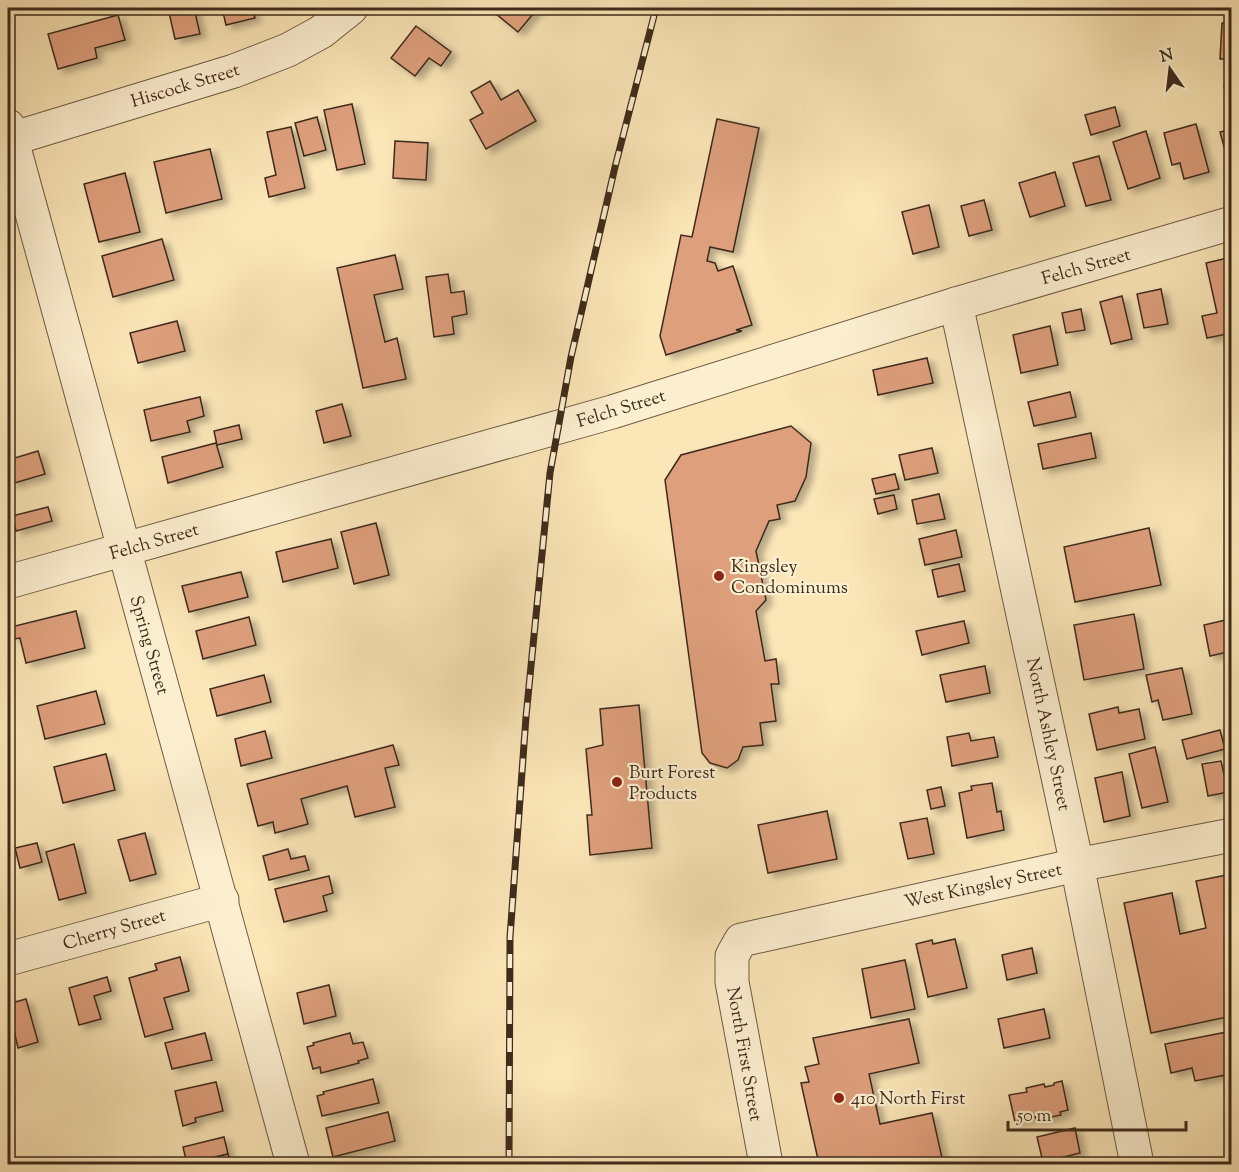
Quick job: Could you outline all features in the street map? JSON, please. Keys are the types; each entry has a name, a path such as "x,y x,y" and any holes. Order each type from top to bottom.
{"street":[{"name":"Hiscock Street","path":"9,135 234,71 288,50 321,32 351,8"},
{"name":"Spring Street","path":"9,135 293,1164"},
{"name":"Felch Street","path":"8,582 612,411 956,304 1232,223"},
{"name":"North Ashley Street","path":"956,304 1077,865 1137,1164"},
{"name":"West Kingsley Street","path":"738,944 741,940 755,936 1077,865 1232,835"},
{"name":"Cherry Street","path":"8,959 222,900"},
{"name":"North First Street","path":"738,944 732,956 732,982 766,1164"}],"building":[{"path":"168,8 194,8 200,34 175,39"},
{"path":"222,8 252,8 255,18 226,25"},
{"path":"489,8 538,8 518,32"},
{"path":"118,15 125,40 95,48 97,58 58,69 48,34"},
{"path":"1222,23 1232,24 1232,59 1220,59"},
{"path":"416,26 451,52 441,66 429,58 415,76 391,58"},
{"path":"490,81 501,100 518,90 536,121 486,149 470,120 483,113 471,92"},
{"path":"1232,83 1232,112 1230,112 1224,85"},
{"path":"352,104 365,164 337,170 324,110"},
{"path":"1115,107 1120,126 1091,135 1085,115"},
{"path":"317,117 326,150 304,156 295,123"},
{"path":"717,119 759,128 733,252 710,247 707,261 715,263 718,271 733,266 752,325 736,330 742,331 666,355 660,336 681,235 692,237"},
{"path":"1196,124 1209,172 1184,179 1180,163 1172,165 1164,133"},
{"path":"291,127 305,188 269,197 265,178 276,175 267,132"},
{"path":"1232,129 1232,172 1231,172 1220,132"},
{"path":"1146,131 1160,178 1128,189 1113,142"},
{"path":"395,141 428,143 426,180 393,178"},
{"path":"210,149 222,199 166,213 154,162"},
{"path":"1099,156 1111,200 1086,206 1073,163"},
{"path":"1055,172 1065,206 1030,217 1019,183"},
{"path":"125,173 140,232 99,242 84,184"},
{"path":"984,200 992,230 969,236 961,206"},
{"path":"929,205 939,247 913,254 902,212"},
{"path":"162,239 174,280 113,297 102,256"},
{"path":"395,255 403,289 374,295 385,342 397,338 406,379 363,388 337,268"},
{"path":"1232,257 1232,333 1207,338 1202,316 1217,313 1206,263"},
{"path":"448,274 451,293 464,291 467,314 452,317 454,334 434,337 426,277"},
{"path":"1161,289 1168,324 1144,328 1137,294"},
{"path":"1122,296 1132,339 1111,344 1100,302"},
{"path":"1081,309 1085,330 1066,333 1062,313"},
{"path":"177,321 185,351 138,363 130,333"},
{"path":"1050,326 1058,365 1021,373 1013,335"},
{"path":"927,358 933,383 878,395 873,370"},
{"path":"1070,392 1076,417 1034,426 1028,402"},
{"path":"200,397 204,416 187,421 190,432 151,441 144,410"},
{"path":"342,404 351,436 324,443 316,411"},
{"path":"239,425 242,439 217,445 214,431"},
{"name":"Kingsley Condominums","path":"791,426 811,443 806,477 795,501 777,505 780,519 769,521 756,551 766,600 756,611 765,661 776,659 779,684 771,684 776,721 760,723 763,745 743,747 738,760 727,768 710,763 702,753 665,480 681,455"},
{"path":"1091,433 1096,458 1043,469 1038,444"},
{"path":"216,443 223,467 168,483 162,457"},
{"path":"932,448 938,473 905,480 899,455"},
{"path":"38,451 45,474 11,484 8,460"},
{"path":"895,474 899,489 876,494 872,479"},
{"path":"939,494 945,519 917,524 912,500"},
{"path":"894,495 897,509 878,514 874,499"},
{"path":"48,507 52,521 16,531 12,516"},
{"path":"376,523 389,575 354,584 341,532"},
{"path":"1149,528 1161,585 1075,602 1064,547"},
{"path":"956,530 962,557 925,565 919,539"},
{"path":"331,539 338,568 283,582 276,552"},
{"path":"959,564 965,591 938,597 932,570"},
{"path":"241,572 248,597 189,612 182,586"},
{"path":"76,611 85,648 26,663 20,638 14,639 11,627"},
{"path":"1134,614 1144,669 1084,680 1074,625"},
{"path":"249,617 256,645 203,659 196,631"},
{"path":"1230,619 1232,651 1210,656 1204,625"},
{"path":"964,621 969,643 922,655 916,631"},
{"path":"985,666 990,693 946,702 940,675"},
{"path":"1182,668 1192,714 1163,720 1158,700 1152,702 1146,675"},
{"path":"264,675 271,702 217,716 210,689"},
{"path":"96,691 105,724 45,739 37,706"},
{"name":"Burt Forest Products","path":"639,705 652,848 590,855 587,815 592,815 586,749 603,745 600,709"},
{"path":"1118,707 1119,713 1139,709 1145,739 1097,750 1089,714"},
{"path":"1220,730 1225,749 1187,759 1182,740"},
{"path":"265,731 272,758 241,766 235,739"},
{"path":"969,733 971,741 994,737 998,757 952,766 947,737"},
{"path":"393,745 399,765 385,768 395,807 355,817 347,786 301,799 308,824 275,833 273,822 258,826 247,784"},
{"path":"1155,747 1168,802 1142,808 1129,754"},
{"path":"106,754 115,790 63,803 54,767"},
{"path":"1221,761 1228,792 1208,796 1202,764"},
{"path":"1122,772 1130,816 1104,822 1095,778"},
{"path":"992,783 997,812 1001,811 1004,830 967,838 959,793 972,790 971,786"},
{"path":"941,787 945,806 931,809 927,790"},
{"path":"827,811 837,859 768,873 758,825"},
{"path":"927,818 934,854 908,859 900,823"},
{"path":"145,833 156,874 130,881 118,840"},
{"path":"37,843 42,862 20,868 15,848"},
{"path":"74,844 86,893 59,900 46,852"},
{"path":"288,849 291,859 305,856 309,870 269,880 263,856"},
{"path":"1232,874 1232,1016 1151,1033 1124,903 1172,893 1180,934 1206,928 1196,881"},
{"path":"329,876 333,893 323,896 327,911 284,922 275,889"},
{"path":"955,939 967,988 928,997 916,944 932,940 933,944"},
{"path":"1032,948 1037,973 1007,980 1002,955"},
{"path":"180,957 189,991 164,998 173,1029 145,1037 129,978 157,970 155,964"},
{"path":"905,960 915,1009 871,1018 862,969"},
{"path":"107,977 111,991 94,996 101,1019 79,1025 69,988"},
{"path":"329,985 336,1016 304,1024 297,993"},
{"path":"26,999 38,1042 18,1048 8,1004"},
{"path":"1044,1009 1050,1038 1004,1048 998,1019"},
{"name":"410 North First","path":"909,1019 919,1063 869,1074 880,1124 932,1113 942,1158 913,1164 819,1164 801,1083 809,1082 805,1067 819,1064 813,1038"},
{"path":"1232,1031 1232,1081 1227,1081 1226,1075 1195,1081 1192,1068 1171,1073 1165,1044"},
{"path":"205,1033 212,1060 172,1069 165,1043"},
{"path":"350,1033 353,1044 363,1042 368,1058 358,1061 359,1063 321,1073 320,1067 313,1069 307,1047 314,1045 313,1043"},
{"path":"373,1079 379,1103 322,1116 317,1096 324,1094 323,1092"},
{"path":"1062,1081 1068,1110 1060,1112 1061,1115 1015,1122 1009,1095 1027,1092 1026,1088 1044,1084 1045,1087"},
{"path":"216,1082 223,1111 195,1118 196,1122 183,1126 175,1091"},
{"path":"388,1112 395,1141 333,1157 326,1128"},
{"path":"1075,1128 1080,1153 1043,1162 1037,1137"},
{"path":"224,1137 228,1154 187,1164 183,1147"},
{"path":"228,1154 231,1164 187,1164"}],"railway":[{"path":"509,1164 510,937 526,717 550,473 571,357 615,167 656,8"}],"place":[{"name":"Kingsley Condominums","path":"719,576"},
{"name":"Burt Forest Products","path":"617,782"},
{"name":"410 North First","path":"839,1098"}]}
